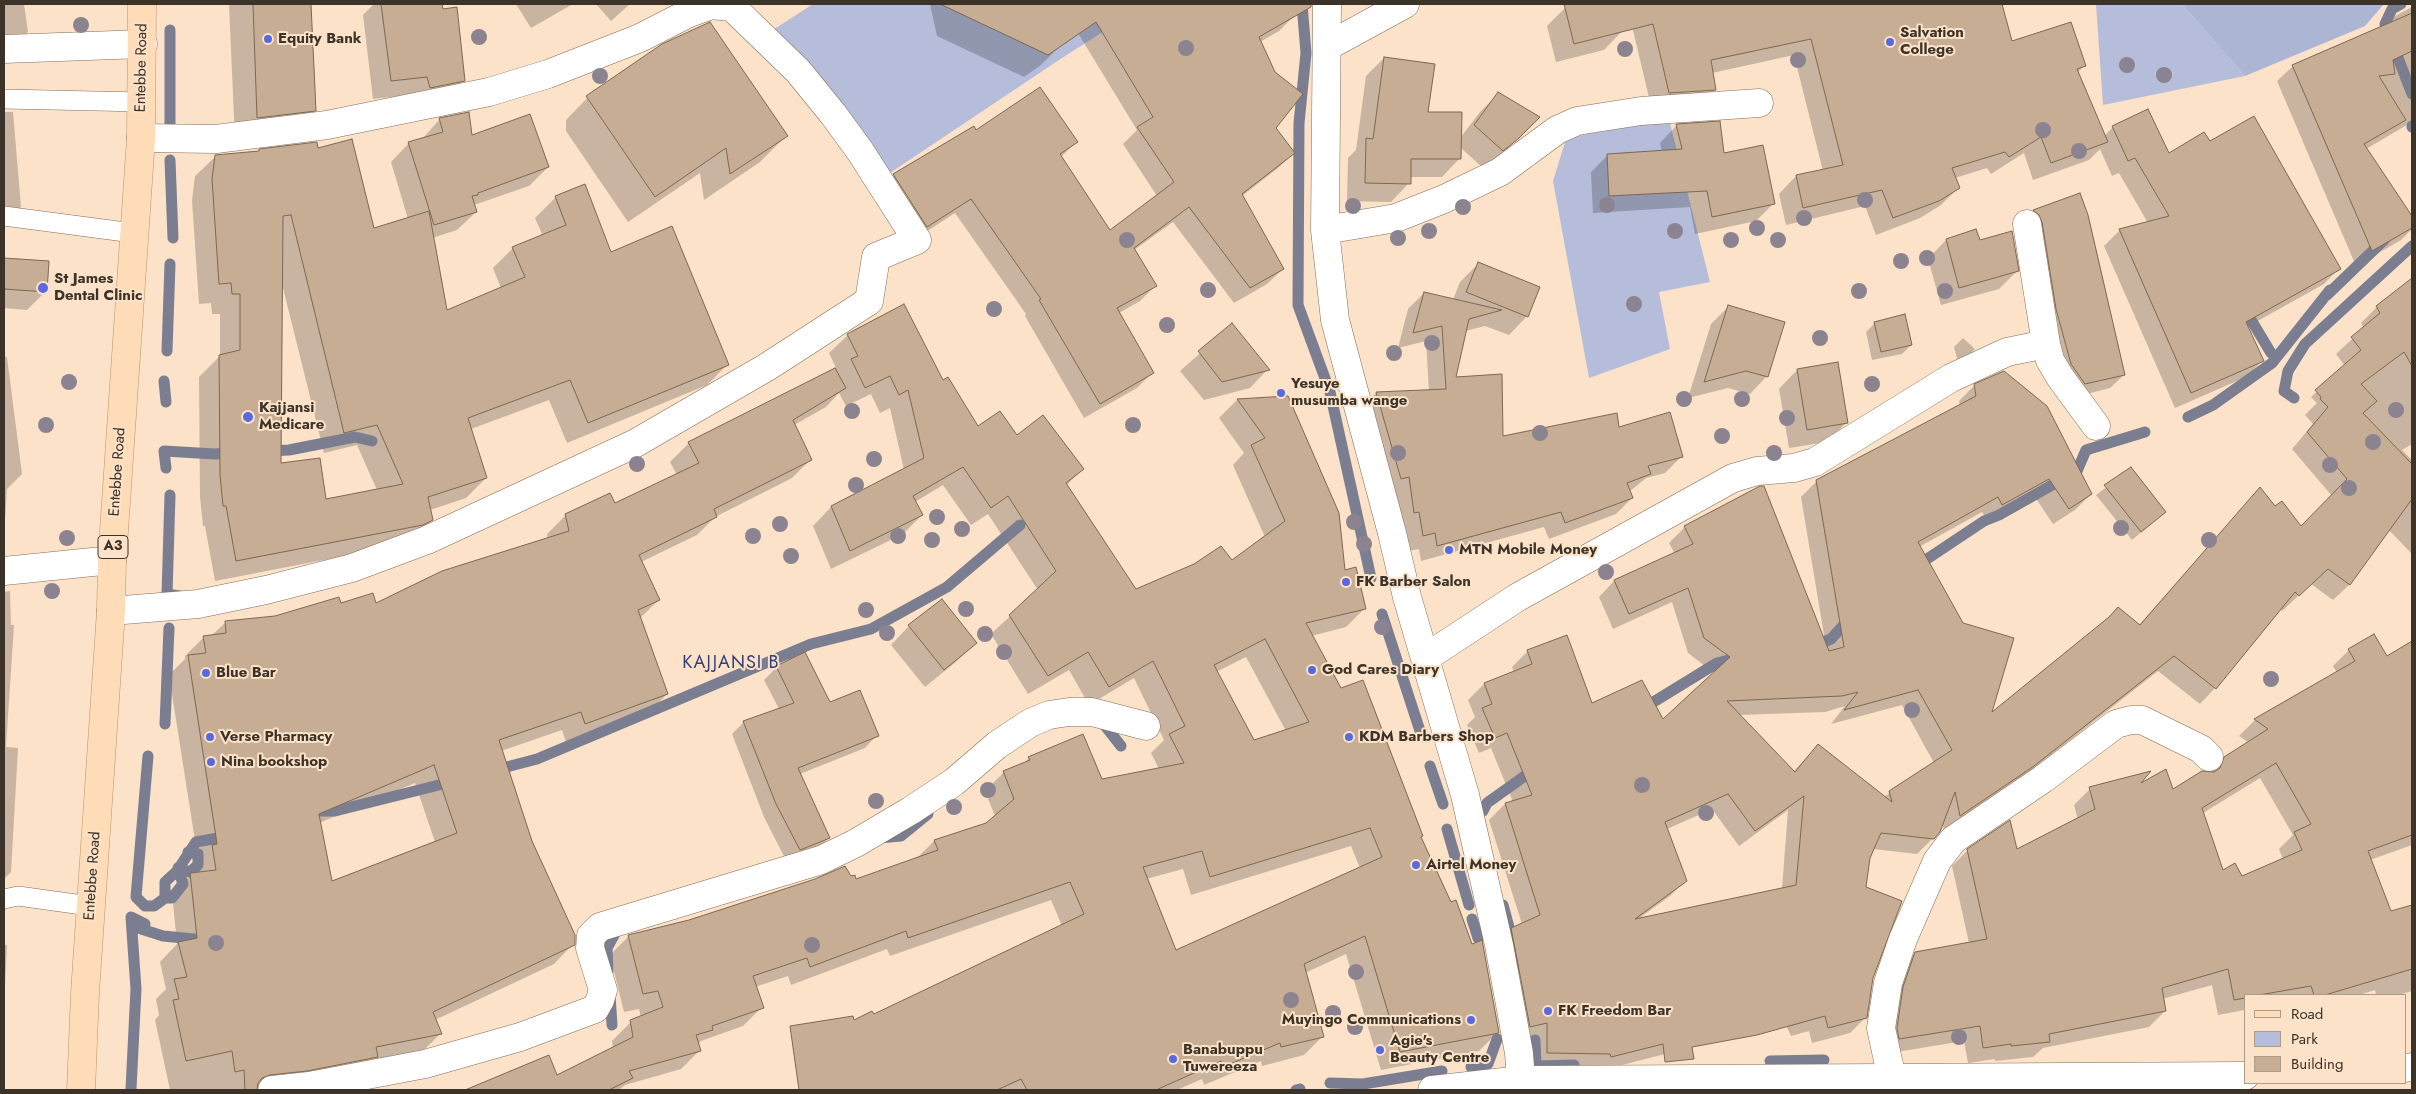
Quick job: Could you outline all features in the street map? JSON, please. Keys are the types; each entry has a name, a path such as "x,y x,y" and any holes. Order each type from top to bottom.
{"main road":[{"name":"Entebbe Road","path":"81,1090 90,906 111,611 112,560 140,138 143,44 142,4"}],"street":[{"path":"1327,4 1325,230 1335,320 1424,658 1464,795 1499,945 1519,1052 1521,1080"},
{"path":"1328,46 1405,4"},
{"path":"111,611 198,604 266,590 352,568 427,540 634,444 767,367 869,301 876,257 916,240 860,151 833,114 798,71 732,7 711,5 689,13 640,38 548,74 489,92 422,107 327,125 216,139 140,138"},
{"path":"4,48 143,44"},
{"path":"1325,230 1396,218 1444,199 1500,172 1557,130 1577,121 1641,111 1759,102"},
{"path":"2027,224 2050,360 2060,377 2096,426"},
{"path":"1424,658 1518,597 1733,478 1757,471 1794,468 1815,462 1951,378 2007,352 2046,344"},
{"path":"4,571 112,560"},
{"path":"272,1090 309,1086 425,1064 520,1037 595,1008 603,990 590,948 591,936 600,928 821,860 856,843 910,811 954,782 997,745 1030,723 1049,715 1069,712 1092,712 1146,726"},
{"path":"1892,1079 1881,1028 1888,983 1903,939 1937,861 1953,840 2043,779 2116,724 2131,720 2142,720 2201,749 2209,757"},
{"path":"1432,1090 1477,1087 1521,1080 2244,1076"}],"lane":[{"path":"4,99 142,102"},
{"path":"4,216 133,233"},
{"path":"4,899 18,896 90,906"}],"green space":[{"path":"813,4 1113,4 1123,19 881,179 860,152 835,140 762,37"},
{"path":"2096,4 2182,4 2245,76 2103,105"},
{"path":"1668,115 1710,282 1659,292 1670,349 1589,378 1553,181 1566,139"}],"shaded area":[{"path":"2182,4 2384,4 2365,26 2245,76"}],"building":[{"path":"253,4 311,4 316,111 257,118"},
{"path":"381,4 442,4 443,9 457,7 465,81 430,88 427,77 391,81"},
{"path":"940,4 1311,4 1311,7 1259,37 1275,72 1303,94 1276,128 1295,153 1242,194 1284,269 1250,288 1189,207 1134,248 1157,286 1117,308 1154,373 1100,404 1039,300 1041,299 971,199 927,227 893,174 974,126 976,130 1040,87 1078,142 1060,154 1110,230 1174,182 1137,127 1153,117 1096,22 1048,55"},
{"path":"1564,4 2002,4 2012,41 2071,22 2086,66 2077,69 2108,142 2051,163 2041,137 2009,157 2005,152 1952,168 1960,188 1939,201 1893,218 1882,190 1803,208 1796,175 1843,165 1811,39 1711,60 1716,90 1669,93 1653,24 1574,44"},
{"path":"2412,13 2412,51 2393,60 2395,74 2379,76 2406,120 2364,144 2412,216 2412,228 2372,251 2292,65"},
{"path":"710,22 788,136 730,174 726,148 655,197 586,96 662,44"},
{"path":"1384,57 1435,64 1428,112 1462,112 1461,159 1411,159 1411,184 1365,183 1366,138 1373,139"},
{"path":"1498,92 1540,117 1503,151 1474,125"},
{"path":"2148,109 2169,153 2204,132 2210,141 2254,116 2341,269 2246,322 2264,361 2191,393 2119,229 2169,216 2135,158 2128,161 2112,126"},
{"path":"469,112 472,135 530,114 549,167 472,196 477,212 434,225 408,142 443,132 439,118"},
{"path":"1720,121 1724,153 1763,145 1775,204 1712,217 1707,191 1609,196 1607,154 1682,149 1676,124"},
{"path":"352,139 374,228 429,211 447,310 525,277 512,247 566,225 555,196 585,184 611,252 672,226 729,365 588,423 570,380 468,418 487,478 428,497 433,520 423,525 236,561 226,506 223,506 220,475 219,355 240,350 240,294 232,294 231,283 219,284 212,179 215,155 259,151 259,149 317,142 318,148","holes":["291,215 344,433 377,425 403,484 326,499 320,458 281,463 283,216"]},
{"path":"2080,193 2088,215 2125,375 2085,384 2071,364 2056,309 2042,222 2039,215 2033,210"},
{"path":"1976,229 1980,240 2012,231 2019,271 1959,288 1946,239"},
{"path":"4,258 49,261 47,292 4,289"},
{"path":"1478,262 1540,287 1528,317 1466,292"},
{"path":"2412,278 2412,366 2404,352 2361,384 2377,401 2363,413 2412,464 2412,499 2350,585 2328,569 2299,596 2295,592 2216,689 2174,656 2034,766 1960,816 1955,792 1940,832 1934,839 1881,833 1870,858 1866,887 1902,901 1873,978 1867,1018 1828,1028 1825,1016 1757,1035 1692,1047 1694,1059 1665,1062 1663,1044 1611,1057 1610,1054 1547,1053 1547,1023 1530,1027 1511,928 1540,915 1505,803 1532,795 1507,733 1495,738 1482,708 1492,704 1484,683 1532,664 1527,650 1567,635 1592,703 1642,680 1663,719 1730,657 1704,638 1688,588 1629,614 1614,580 1693,544 1684,526 1760,486 1764,486 1829,651 1844,647 1816,480 1976,396 1974,384 2004,371 2047,406 2092,494 2069,509 2049,479 2002,505 1998,497 1918,542 1963,623 2014,638 1992,712 2109,617 2118,607 2140,625 2260,487 2275,506 2282,501 2301,526 2347,479 2307,432 2328,407 2315,390 2361,350 2351,337 2380,313 2376,306","holes":["1918,690 1952,750 1889,791 1892,802 1818,744 1795,772 1727,701 1842,696 1858,692 1844,710","1728,794 1755,831 1804,796 1796,885 1635,919 1687,881 1665,822"]},
{"path":"1424,292 1502,310 1469,319 1456,377 1502,374 1503,436 1617,413 1619,427 1670,412 1683,457 1648,466 1651,474 1627,483 1633,498 1565,523 1561,512 1437,546 1435,533 1423,536 1419,512 1414,513 1409,477 1401,479 1376,392 1446,389 1442,326 1413,333"},
{"path":"904,304 943,380 948,377 978,426 1000,411 1017,435 1043,415 1084,469 1066,483 1136,589 1194,564 1221,546 1232,560 1285,521 1251,445 1265,438 1237,399 1288,396 1339,513 1345,570 1356,567 1366,609 1306,623 1341,688 1363,680 1423,836 1421,837 1451,902 1456,900 1472,944 1482,940 1499,1033 1400,1052 1365,936 1304,964 1324,1037 1281,1047 1280,1043 1223,1067 1221,1061 1156,1090 1027,1090 1021,1079 997,1090 799,1090 790,1026 853,1016 854,1020 872,1011 874,1014 1084,914 1070,882 908,938 906,931 810,967 807,958 753,976 764,1008 712,1026 713,1030 696,1035 701,1051 629,1071 633,1078 609,1090 465,1090 549,1055 557,1075 633,1037 630,1020 663,1007 658,991 643,994 628,935 689,920 815,879 845,866 851,876 855,875 856,879 938,850 934,840 986,823 1014,799 1003,771 1030,760 1028,757 1083,734 1102,779 1184,763 1169,734 1185,726 1153,661 1109,687 1088,652 1048,676 1009,615 1056,571 1008,496 991,508 963,467 913,496 923,515 850,551 831,506 924,458 908,390 899,395 890,376 865,388 851,359 858,356 847,334","holes":["1265,639 1309,722 1254,740 1214,665","1370,828 1382,857 1176,950 1143,867 1202,851 1210,877"]},
{"path":"1728,305 1785,322 1768,377 1746,371 1704,382"},
{"path":"1905,314 1912,345 1881,352 1874,322"},
{"path":"1232,323 1270,370 1222,382 1198,351"},
{"path":"1838,362 1848,423 1807,430 1797,369"},
{"path":"835,368 846,388 793,420 812,460 714,509 717,517 639,555 660,600 638,610 668,694 585,724 581,712 499,740 532,841 575,935 575,945 433,1012 442,1034 376,1047 378,1057 307,1071 270,1075 262,1078 258,1083 257,1090 245,1090 244,1070 235,1072 232,1051 186,1061 173,1000 179,999 174,979 187,977 178,942 197,938 190,873 216,870 212,845 217,844 188,655 206,653 203,636 226,633 225,621 275,616 339,597 341,603 373,593 376,603 442,571 569,531 565,514 610,493 615,503 699,463 688,442","holes":["434,765 457,833 332,881 319,814"]},
{"path":"2131,467 2166,512 2141,532 2104,485"},
{"path":"942,599 977,643 944,670 908,625"},
{"path":"2374,634 2387,656 2412,641 2412,835 2368,851 2391,911 2412,905 2412,969 2328,994 2314,994 2311,986 2265,994 2244,994 2244,998 2234,1000 2228,969 2162,988 2166,1011 2049,1034 2050,1042 1983,1048 1980,1026 1899,1039 1897,1028 1903,987 1915,952 1987,939 1967,849 2010,820 2017,849 2095,809 2089,787 2151,771 2141,783 2166,769 2173,789 2202,771 2214,772 2220,768 2224,757 2268,729 2254,719 2355,661 2348,649","holes":["2276,763 2311,824 2294,832 2302,850 2242,876 2235,863 2223,870 2202,808"]},
{"path":"805,652 830,702 860,690 879,736 798,768 830,838 800,850 776,804 743,721 794,703 776,666"}],"waterway":[{"path":"1302,4 1306,53 1299,123 1298,305 1330,392 1371,578"},
{"path":"2401,4 2392,9 2385,24 2412,94"},
{"path":"170,30 170,127"},
{"path":"170,160 173,238"},
{"path":"2327,295 2384,240"},
{"path":"2294,398 2284,391 2288,371 2305,344 2412,246"},
{"path":"167,351 170,264"},
{"path":"2188,417 2213,405 2272,363 2330,290"},
{"path":"2244,308 2271,353"},
{"path":"164,381 166,402"},
{"path":"1915,567 1984,521 1999,515 2077,471 2086,450 2145,432"},
{"path":"267,451 289,450 355,437 372,441"},
{"path":"166,468 164,451 215,454 234,453"},
{"path":"170,495 167,594 180,596"},
{"path":"495,770 537,759 811,644 871,629 947,587 1020,525"},
{"path":"1382,614 1420,731"},
{"path":"1813,646 1831,639 1851,617"},
{"path":"165,724 169,628"},
{"path":"1642,709 1717,663 1740,657"},
{"path":"1099,718 1121,746"},
{"path":"148,756 136,897 145,906 154,906 165,898 165,882 177,871 196,842 229,836"},
{"path":"1430,766 1443,804"},
{"path":"1483,811 1487,803 1536,768"},
{"path":"312,811 335,811 455,781"},
{"path":"879,838 901,836 928,814"},
{"path":"1447,829 1469,905"},
{"path":"179,867 190,872 198,865 198,854 188,852"},
{"path":"165,898 172,898 183,884 178,868"},
{"path":"1503,905 1519,964"},
{"path":"131,1089 136,989 131,917 145,924"},
{"path":"1472,919 1478,938"},
{"path":"132,926 163,936 205,940"},
{"path":"608,972 607,948 619,926"},
{"path":"610,995 612,1025"},
{"path":"1471,1067 1488,1064 1497,1039"},
{"path":"1535,1040 1536,1066 1574,1065"},
{"path":"1770,1061 1824,1060"},
{"path":"1330,1083 1363,1084 1442,1071"},
{"path":"1296,1090 1300,1089"}],"place":[{"name":"Equity Bank","path":"268,39"},
{"name":"Salvation College","path":"1890,42"},
{"name":"St James Dental Clinic","path":"43,288"},
{"name":"Yesuye musumba wange","path":"1281,393"},
{"name":"Kajjansi Medicare","path":"248,417"},
{"name":"MTN Mobile Money","path":"1449,550"},
{"name":"FK Barber Salon","path":"1346,582"},
{"name":"God Cares Diary","path":"1312,670"},
{"name":"Blue Bar","path":"206,673"},
{"name":"Verse Pharmacy","path":"210,737"},
{"name":"KDM Barbers Shop","path":"1349,737"},
{"name":"Nina bookshop","path":"211,762"},
{"name":"Airtel Money","path":"1416,865"},
{"name":"FK Freedom Bar","path":"1548,1011"},
{"name":"Muyingo Communications","path":"1471,1020"},
{"name":"Agie's Beauty Centre","path":"1380,1050"},
{"name":"Banabuppu Tuwereeza","path":"1173,1059"}],"district":[{"name":"KAJJANSI B","path":"731,664"}]}
